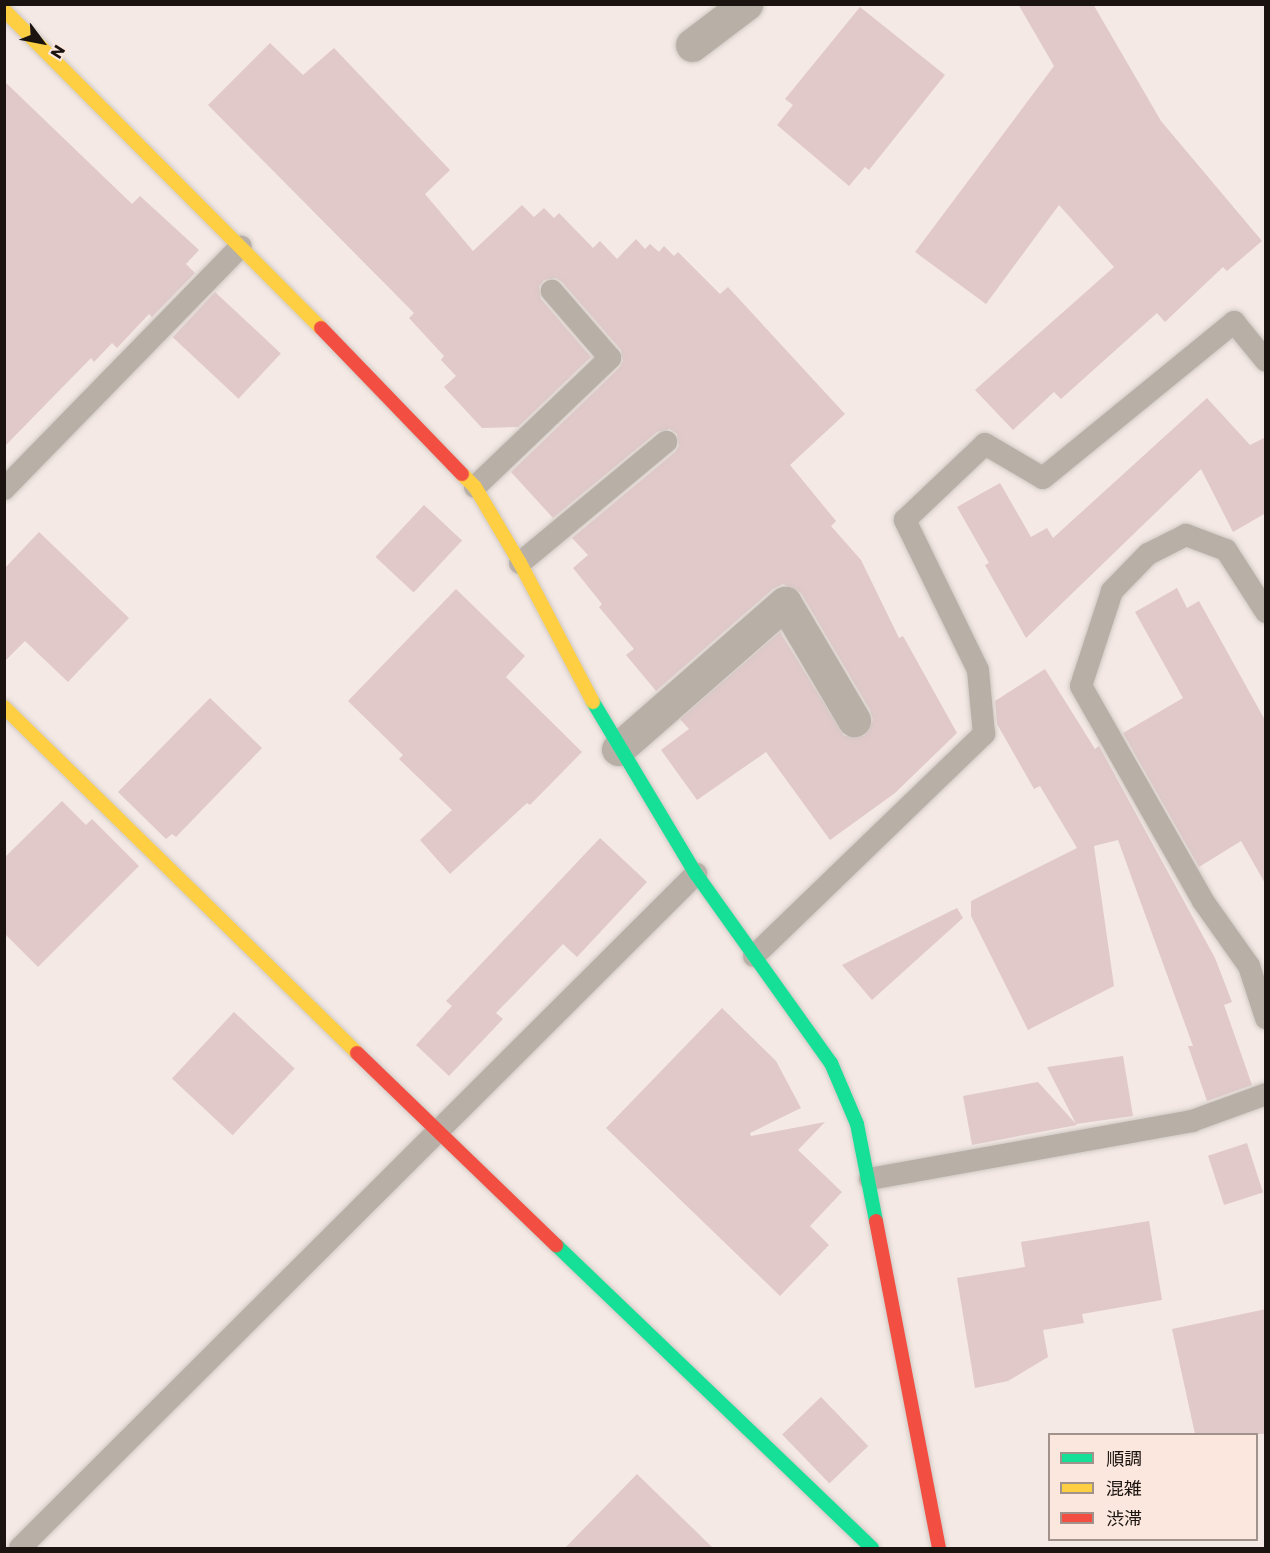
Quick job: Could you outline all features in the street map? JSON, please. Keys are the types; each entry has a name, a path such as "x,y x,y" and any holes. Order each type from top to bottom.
{"street":[{"path":"692,45 746,4"},
{"path":"4,10 241,246 475,487 520,563 618,749 696,874 831,1063 857,1124 870,1179 939,1548"},
{"path":"618,749 785,603 854,720"},
{"path":"4,707 438,1132 872,1548"}],"lane":[{"path":"4,489 241,246"},
{"path":"475,487 610,358 552,291"},
{"path":"754,956 984,734 978,670 905,520 985,444 1043,478 1234,322 1266,361"},
{"path":"520,563 666,442"},
{"path":"1266,612 1226,550 1186,534 1148,554 1112,591 1081,686 1203,901 1249,966 1266,1018"},
{"path":"20,1548 696,874"},
{"path":"870,1179 1192,1121 1266,1094"}],"building":[{"path":"1018,4 1093,4 1161,121 1262,241 1227,271 1223,267 1165,322 1157,313 1061,399 1054,392 1013,430 975,390 1114,267 1059,205 986,304 915,252 1054,66"},
{"path":"860,7 945,75 869,170 865,167 849,186 777,125 793,105 785,99"},
{"path":"270,43 303,75 334,48 450,170 425,194 473,251 522,205 534,217 544,208 554,218 559,213 593,248 600,241 617,259 636,239 645,249 650,244 659,252 664,246 674,256 678,252 720,294 728,287 845,414 790,465 836,521 831,526 861,560 899,638 903,636 957,733 895,793 830,840 766,752 697,800 661,750 689,729 680,719 780,632 844,736 864,736 873,720 870,710 801,593 783,584 773,589 656,691 626,655 634,649 599,607 602,604 573,568 588,555 572,538 675,452 679,446 677,434 670,429 657,432 553,518 511,472 619,368 623,361 621,350 562,282 556,278 544,280 539,287 541,299 591,357 518,427 482,428 444,387 456,376 441,360 444,356 409,318 414,313 208,105"},
{"path":"4,81 132,204 140,196 199,250 186,264 195,273 152,317 149,314 117,348 112,343 94,362 91,358 4,447"},
{"path":"215,292 281,353 239,399 173,337"},
{"path":"1207,398 1250,445 1266,437 1266,513 1233,532 1201,469 1026,638 985,565 989,563 957,507 1000,483 1031,537 1047,528 1053,538"},
{"path":"424,505 462,540 414,592 376,557"},
{"path":"39,532 129,618 68,682 25,641 4,662 4,569"},
{"path":"1177,588 1187,608 1199,601 1266,722 1266,885 1241,841 1199,867 1123,733 1183,698 1135,612"},
{"path":"456,589 525,656 506,677 582,752 530,805 527,803 450,874 420,840 452,810 399,759 403,755 348,701"},
{"path":"1045,669 1095,749 1099,746 1215,958 1232,1002 1224,1005 1252,1085 1207,1101 1188,1046 1193,1046 1118,840 1094,846 1114,986 1028,1030 971,916 971,901 1077,848 1040,786 1034,789 997,724 995,701"},
{"path":"210,698 262,748 176,837 172,834 166,839 118,792"},
{"path":"62,801 86,825 92,819 139,866 38,967 4,933 4,858"},
{"path":"600,838 647,882 577,957 563,944 496,1013 503,1019 449,1076 416,1045 452,1006 446,1001"},
{"path":"957,908 963,918 872,1000 842,965"},
{"path":"722,1008 776,1061 801,1108 750,1133 751,1136 825,1122 798,1150 842,1192 810,1226 829,1245 780,1296 606,1128"},
{"path":"234,1012 295,1069 233,1135 172,1079"},
{"path":"1123,1056 1133,1116 1076,1124 1047,1067"},
{"path":"1038,1082 1077,1125 972,1145 963,1096"},
{"path":"1247,1143 1263,1192 1224,1205 1208,1156"},
{"path":"1149,1221 1162,1300 1082,1314 1084,1323 1043,1330 1048,1357 1008,1381 975,1388 957,1278 1025,1267 1021,1242"},
{"path":"1266,1309 1266,1434 1195,1433 1172,1329"},
{"path":"821,1397 868,1446 829,1483 782,1435"},
{"path":"637,1474 713,1548 565,1548"}],"traffic: fast":[{"path":"593,702 696,874 831,1063 857,1124 876,1221"},
{"path":"556,1245 872,1548"}],"traffic: slow":[{"path":"4,10 321,328"},
{"path":"462,474 475,487 520,563 593,702"},
{"path":"4,707 357,1053"}],"traffic: jam":[{"path":"321,328 462,474"},
{"path":"357,1053 556,1245"},
{"path":"876,1221 939,1548"}]}
